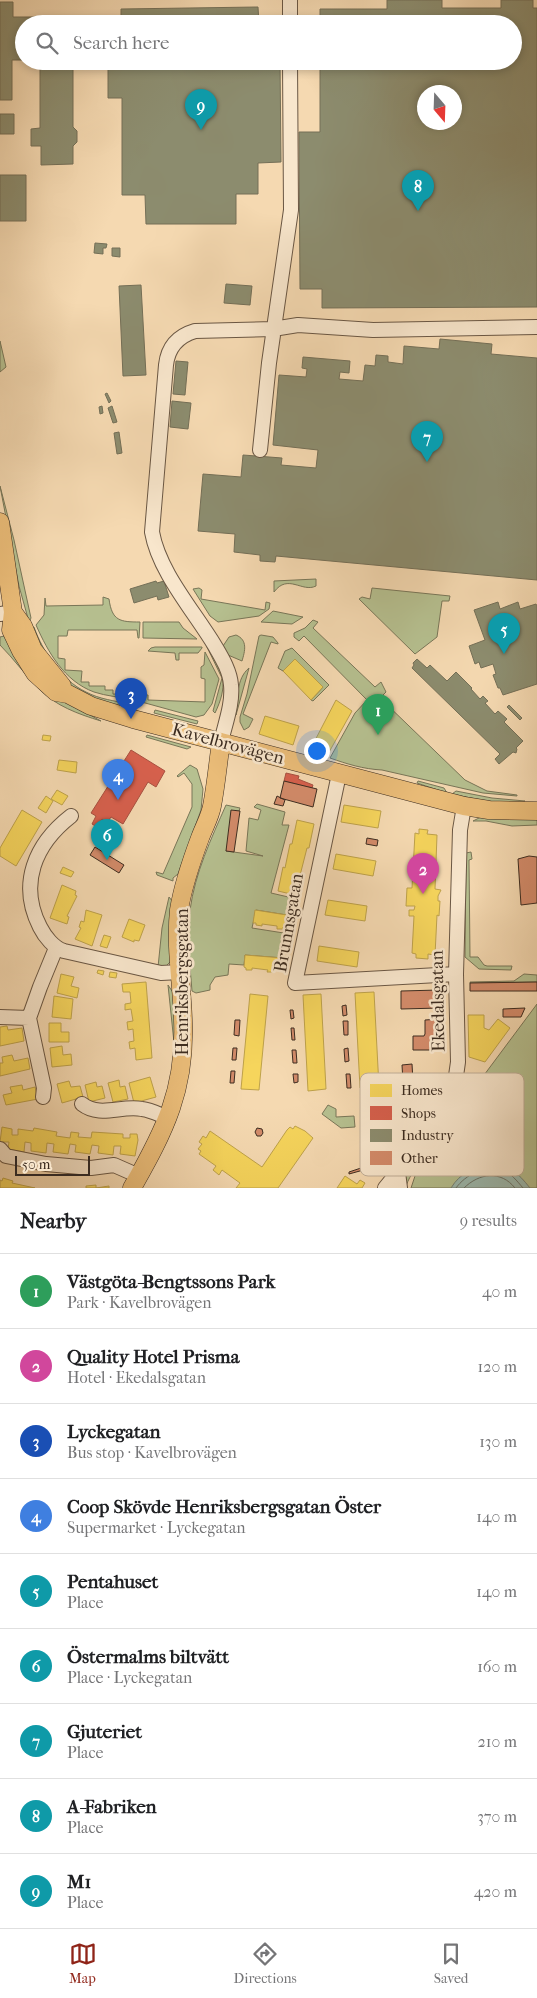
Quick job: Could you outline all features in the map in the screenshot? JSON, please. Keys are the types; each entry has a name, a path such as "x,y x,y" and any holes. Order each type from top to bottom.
{"main road":[{"name":"Kavelbrovägen","path":"0,522 6,613 11,630 21,651 35,673 56,692 68,694 91,706 133,719 464,806 489,810 537,811"},
{"name":"Henriksbergsgatan","path":"135,1182 168,1118 176,1097 183,1060 183,1019 178,931 182,891 212,807 221,742"}],"street":[{"path":"290,0 290,15"},
{"path":"260,450 274,329 291,210 290,70"},
{"path":"221,742 231,693 229,675 211,640 173,584 155,545 152,532 166,365 173,345 187,333 211,329 274,329 298,325 373,330 537,327"},
{"name":"Brunnsgatan","path":"339,774 295,983 456,974"},
{"name":"Ekedalsgatan","path":"456,1073 458,1062 456,974 460,830 464,806"},
{"path":"71,816 54,829 35,862 29,889 35,916 42,931 56,948 161,973 180,972"},
{"path":"43,1097 44,1088 30,1018 56,948"},
{"path":"0,1017 30,1018"},
{"path":"82,1104 89,1110 105,1111 142,1108 168,1118"},
{"path":"0,1149 6,1156 46,1164 91,1168 114,1165 135,1182"},
{"name":"Ekedalsgatan","path":"384,1188 394,1176"}],"green space":[{"path":"0,341 6,367 0,372"},
{"path":"0,486 31,618 29,622 19,586"},
{"path":"316,579 316,586 306,587 284,584 274,592 274,581"},
{"path":"199,588 202,590 201,599 265,610 266,602 270,603 269,609 259,616 218,622 210,616 193,589"},
{"path":"372,588 450,596 449,601 442,601 437,637 415,654 359,599 362,597 370,599"},
{"path":"103,597 109,599 112,612 118,619 127,622 140,622 139,638 137,630 68,630 67,636 58,636 58,658 65,659 65,670 82,671 81,682 89,682 89,686 105,686 105,690 113,690 113,694 148,695 148,700 205,702 205,679 201,678 201,667 204,665 205,652 219,679 212,704 204,715 196,717 138,701 138,698 134,697 133,700 94,692 74,681 58,664 36,625 44,615 45,598 46,606 103,605"},
{"path":"273,611 303,617 292,624 261,622"},
{"path":"313,620 318,622 313,628 375,687 381,682 386,692 380,698 465,780 487,791 517,796 483,793 382,770 368,769 330,758 355,713 367,700 304,636 299,641 294,637 294,633 305,628"},
{"path":"143,622 179,622 183,628 197,639 143,638"},
{"path":"34,627 42,646 54,664 77,687 107,700 130,704 130,706 110,705 94,700 70,686 61,677 46,655 31,628"},
{"path":"8,635 58,698 101,721 68,709 39,689 0,645 0,637"},
{"path":"236,635 244,643 245,650 242,661 228,655 223,646 229,637"},
{"path":"259,636 273,637 278,644 271,642 243,714 253,719 249,727 244,730 240,717 247,694"},
{"path":"155,647 202,648 198,653 179,653 179,660 176,660 175,653 148,651"},
{"path":"207,647 211,648 219,665 223,680 222,695 215,713 213,711 222,678"},
{"path":"292,648 329,685 313,701 311,700 323,687 295,659 283,671 278,668 285,651"},
{"path":"249,668 236,715 240,683"},
{"path":"155,710 198,721 197,724 154,713"},
{"path":"147,735 191,747 187,749 146,737"},
{"path":"190,765 197,769 203,789 201,810 178,874 173,878 173,881 157,875 156,872 163,874 192,807 192,784 184,773 177,776"},
{"path":"418,781 444,788 447,793 417,783"},
{"path":"456,791 492,798 525,801 512,803 490,801 452,794"},
{"path":"257,804 285,812 282,825 289,825 271,893 297,899 293,916 256,910 252,928 290,934 283,958 245,955 244,965 229,964 228,975 215,977 210,985 210,990 196,993 192,991 188,930 192,896 200,869 226,805 240,808 226,851 263,856 246,851 249,818 258,820 261,810 254,807"},
{"path":"481,817 537,819 537,825 512,826 486,821 473,821"},
{"path":"471,852 472,859 469,860 470,957 478,957 487,966 512,966 511,970 479,969 465,957 466,853"},
{"path":"169,897 173,902 171,961 166,966 158,967 162,928"},
{"path":"524,974 537,975 537,982 470,983 514,981"},
{"path":"168,985 176,994 175,1052"},
{"path":"537,1004 537,1188 411,1188 415,1176 524,1176 524,1073 486,1073"},
{"path":"328,1105 336,1109 336,1117 354,1116 355,1127 341,1128 322,1114"},
{"path":"405,1176 411,1176 410,1177 406,1186"}],"water":[{"path":"462,1176 520,1176 530,1188 451,1188"}],"building: Homes":[{"path":"295,659 323,687 311,700 283,671"},
{"path":"336,700 352,711 328,754 311,748"},
{"path":"265,716 299,726 293,745 259,734"},
{"path":"43,735 51,736 50,741 42,740"},
{"path":"59,760 77,762 76,773 57,770"},
{"path":"57,790 68,796 62,805 51,799"},
{"path":"46,796 53,801 46,813 38,808"},
{"path":"344,805 381,811 378,828 341,822"},
{"path":"22,810 42,822 16,866 0,856 0,848"},
{"path":"297,820 314,824 295,895 278,891"},
{"path":"419,829 428,830 427,834 437,835 435,889 441,890 438,896 438,901 440,901 439,916 437,915 435,955 428,954 428,959 416,958 416,954 412,953 414,916 409,916 409,910 414,910 415,906 406,906 407,888 412,888 415,833 419,834"},
{"path":"336,854 376,861 373,876 333,869"},
{"path":"63,867 74,872 71,877 60,873"},
{"path":"62,885 76,891 75,895 77,896 67,916 69,917 67,924 50,918"},
{"path":"328,900 367,906 365,921 325,915"},
{"path":"86,910 102,915 92,946 75,939 81,928 79,927 81,921 84,922"},
{"path":"255,910 293,916 291,929 283,927 283,929 277,929 277,926 262,924 262,926 256,925 256,923 253,923"},
{"path":"129,919 145,925 139,941 134,940 134,942 122,937"},
{"path":"104,935 111,937 107,948 100,946"},
{"path":"319,946 359,952 357,967 317,961"},
{"path":"245,955 283,958 282,971 274,970 274,972 267,972 268,970 252,968 252,970 246,970 244,967"},
{"path":"98,970 104,971 103,975 97,973"},
{"path":"110,972 117,973 116,978 109,977"},
{"path":"61,974 74,977 71,986 79,988 77,998 57,993"},
{"path":"146,982 152,1058 136,1060 135,1048 130,1049 129,1042 134,1041 133,1029 128,1030 127,1022 133,1021 131,1009 125,1010 125,1004 131,1003 130,992 123,992 122,984"},
{"path":"374,992 378,1073 360,1073 360,1088 355,993"},
{"path":"250,994 268,996 259,1090 241,1089"},
{"path":"321,994 326,1089 308,1091 303,995"},
{"path":"54,996 73,999 71,1019 52,1017"},
{"path":"468,1015 484,1015 484,1028 489,1030 498,1019 510,1028 485,1062 469,1057"},
{"path":"49,1023 61,1023 61,1032 69,1032 69,1042 49,1042"},
{"path":"7,1026 8,1030 22,1028 24,1041 0,1046 0,1027"},
{"path":"62,1046 63,1055 71,1054 72,1065 52,1067 50,1048"},
{"path":"12,1055 14,1061 28,1058 30,1069 0,1076 0,1063 3,1063 2,1057"},
{"path":"150,1077 156,1097 134,1103 129,1083"},
{"path":"119,1080 120,1087 125,1086 128,1099 113,1102 108,1083"},
{"path":"69,1081 71,1087 80,1086 83,1097 62,1103 57,1084"},
{"path":"96,1082 97,1087 102,1086 105,1098 89,1102 85,1085"},
{"path":"22,1085 23,1090 35,1087 38,1099 6,1105 3,1095 12,1093 10,1087"},
{"path":"295,1126 313,1138 278,1188 236,1188 240,1183 222,1170 219,1175 213,1170 216,1166 199,1154 201,1151 198,1149 202,1144 199,1142 203,1136 206,1138 210,1131 262,1167 287,1130 290,1127 293,1129"},
{"path":"2,1127 12,1129 12,1135 18,1135 18,1129 33,1131 34,1128 57,1132 56,1136 70,1138 71,1132 79,1133 78,1137 91,1138 92,1132 123,1134 123,1138 130,1138 130,1134 137,1134 138,1140 135,1156 120,1154 121,1146 114,1146 113,1155 98,1153 99,1146 92,1145 90,1154 75,1152 76,1145 70,1144 68,1154 53,1152 54,1144 47,1143 46,1153 31,1151 31,1143 25,1142 24,1152 8,1149 9,1142 0,1142"},
{"path":"345,1176 357,1184 360,1180 365,1183 362,1188 337,1188"},
{"path":"3,1178 13,1181 12,1183 35,1188 0,1188 0,1180 2,1181"},
{"path":"96,1185 96,1188 86,1188 86,1186"}],"building: Shops":[{"path":"131,750 165,771 156,787 148,782 123,824 111,817 107,823 102,819 97,827 92,824 96,816 91,813"},
{"path":"286,773 299,776 298,779 313,785 312,788 284,781"}],"building: Industry":[{"path":"387,0 442,0 442,8 501,8 501,0 533,0 533,8 537,8 537,307 322,308 322,289 300,289 299,132 320,132 320,70 522,70 522,15 320,15 320,9 387,9"},
{"path":"0,2 13,2 15,60 12,60 12,100 0,100"},
{"path":"258,7 258,15 121,15 121,9"},
{"path":"40,70 73,70 73,127 77,131 77,142 73,146 73,164 41,165 41,146 31,146 31,129 40,128"},
{"path":"108,70 280,70 281,162 258,163 258,194 236,194 236,224 146,224 145,195 122,195 122,98 108,98"},
{"path":"0,114 14,114 14,134 0,134"},
{"path":"0,175 26,175 26,221 0,221"},
{"path":"95,243 107,244 106,248 103,248 103,254 94,253"},
{"path":"112,248 120,248 120,257 112,256"},
{"path":"226,284 252,286 250,305 224,303"},
{"path":"141,285 146,375 123,376 119,286"},
{"path":"440,339 492,344 491,354 537,358 537,580 276,556 275,562 260,561 260,555 234,552 235,534 198,531 203,474 241,477 243,455 282,458 281,465 316,468 318,450 273,445 279,375 306,377 307,369 302,368 303,357 350,361 349,373 340,372 339,379 363,381 365,365 375,366 376,355 388,356 388,362 403,364 404,346 439,349"},
{"path":"176,361 188,362 185,395 173,394"},
{"path":"107,393 111,401 109,403 105,394"},
{"path":"172,401 191,403 188,429 170,427"},
{"path":"102,406 103,413 100,414 99,407"},
{"path":"112,406 117,422 113,423 108,408"},
{"path":"119,432 122,453 117,454 114,433"},
{"path":"156,581 157,583 164,581 169,597 158,600 157,596 134,603 130,589"},
{"path":"498,602 500,609 518,602 520,609 536,604 537,606 537,684 503,695 493,675 496,674 493,664 481,668 479,662 475,664 469,646 485,640 474,610"},
{"path":"417,659 427,668 430,665 447,681 456,672 480,699 483,696 488,701 485,703 495,714 498,711 507,719 504,722 523,741 516,748 516,753 513,752 499,764 495,759 500,754 412,668 413,663"},
{"path":"509,705 522,718 520,720 507,707"}],"building: Other":[{"path":"284,781 317,789 313,807 280,798"},
{"path":"277,796 285,800 283,806 274,804"},
{"path":"231,810 240,811 234,852 226,851"},
{"path":"367,838 378,840 377,846 366,844"},
{"path":"95,847 124,865 119,873 90,855"},
{"path":"529,856 537,857 537,903 521,905 518,859"},
{"path":"537,982 537,991 470,991 470,983"},
{"path":"439,990 440,1008 401,1009 401,991"},
{"path":"346,1005 347,1015 343,1016 342,1006"},
{"path":"525,1008 521,1017 503,1017 503,1009"},
{"path":"290,1010 293,1010 294,1018 291,1019"},
{"path":"440,1019 441,1047 438,1050 413,1050 413,1036 424,1036 425,1034 425,1020"},
{"path":"235,1020 240,1020 239,1036 234,1035"},
{"path":"343,1021 348,1021 348,1035 344,1035"},
{"path":"291,1028 294,1028 295,1040 292,1040"},
{"path":"233,1048 237,1048 236,1060 232,1060"},
{"path":"348,1048 349,1061 345,1062 344,1049"},
{"path":"292,1050 296,1050 297,1063 293,1063"},
{"path":"412,1064 413,1073 402,1073 402,1065"},
{"path":"231,1071 235,1071 234,1083 230,1083"},
{"path":"293,1074 298,1074 298,1082 294,1083"},
{"path":"346,1074 350,1074 351,1088 347,1088"},
{"path":"257,1128 262,1129 263,1133 261,1136 257,1136 255,1132"},
{"path":"360,1168 360,1171 349,1174 349,1172"}],"place":[{"name":"M1","path":"201,130"},
{"name":"A-Fabriken","path":"418,211"},
{"name":"Gjuteriet","path":"427,462"},
{"name":"Pentahuset","path":"504,654"},
{"name":"Lyckegatan","path":"131,719"},
{"name":"Västgöta-Bengtssons Park","path":"378,735"},
{"name":"Coop Skövde Henriksbergsgatan Öster","path":"118,800"},
{"name":"Östermalms biltvätt","path":"107,860"},
{"name":"Quality Hotel Prisma","path":"423,894"}]}
